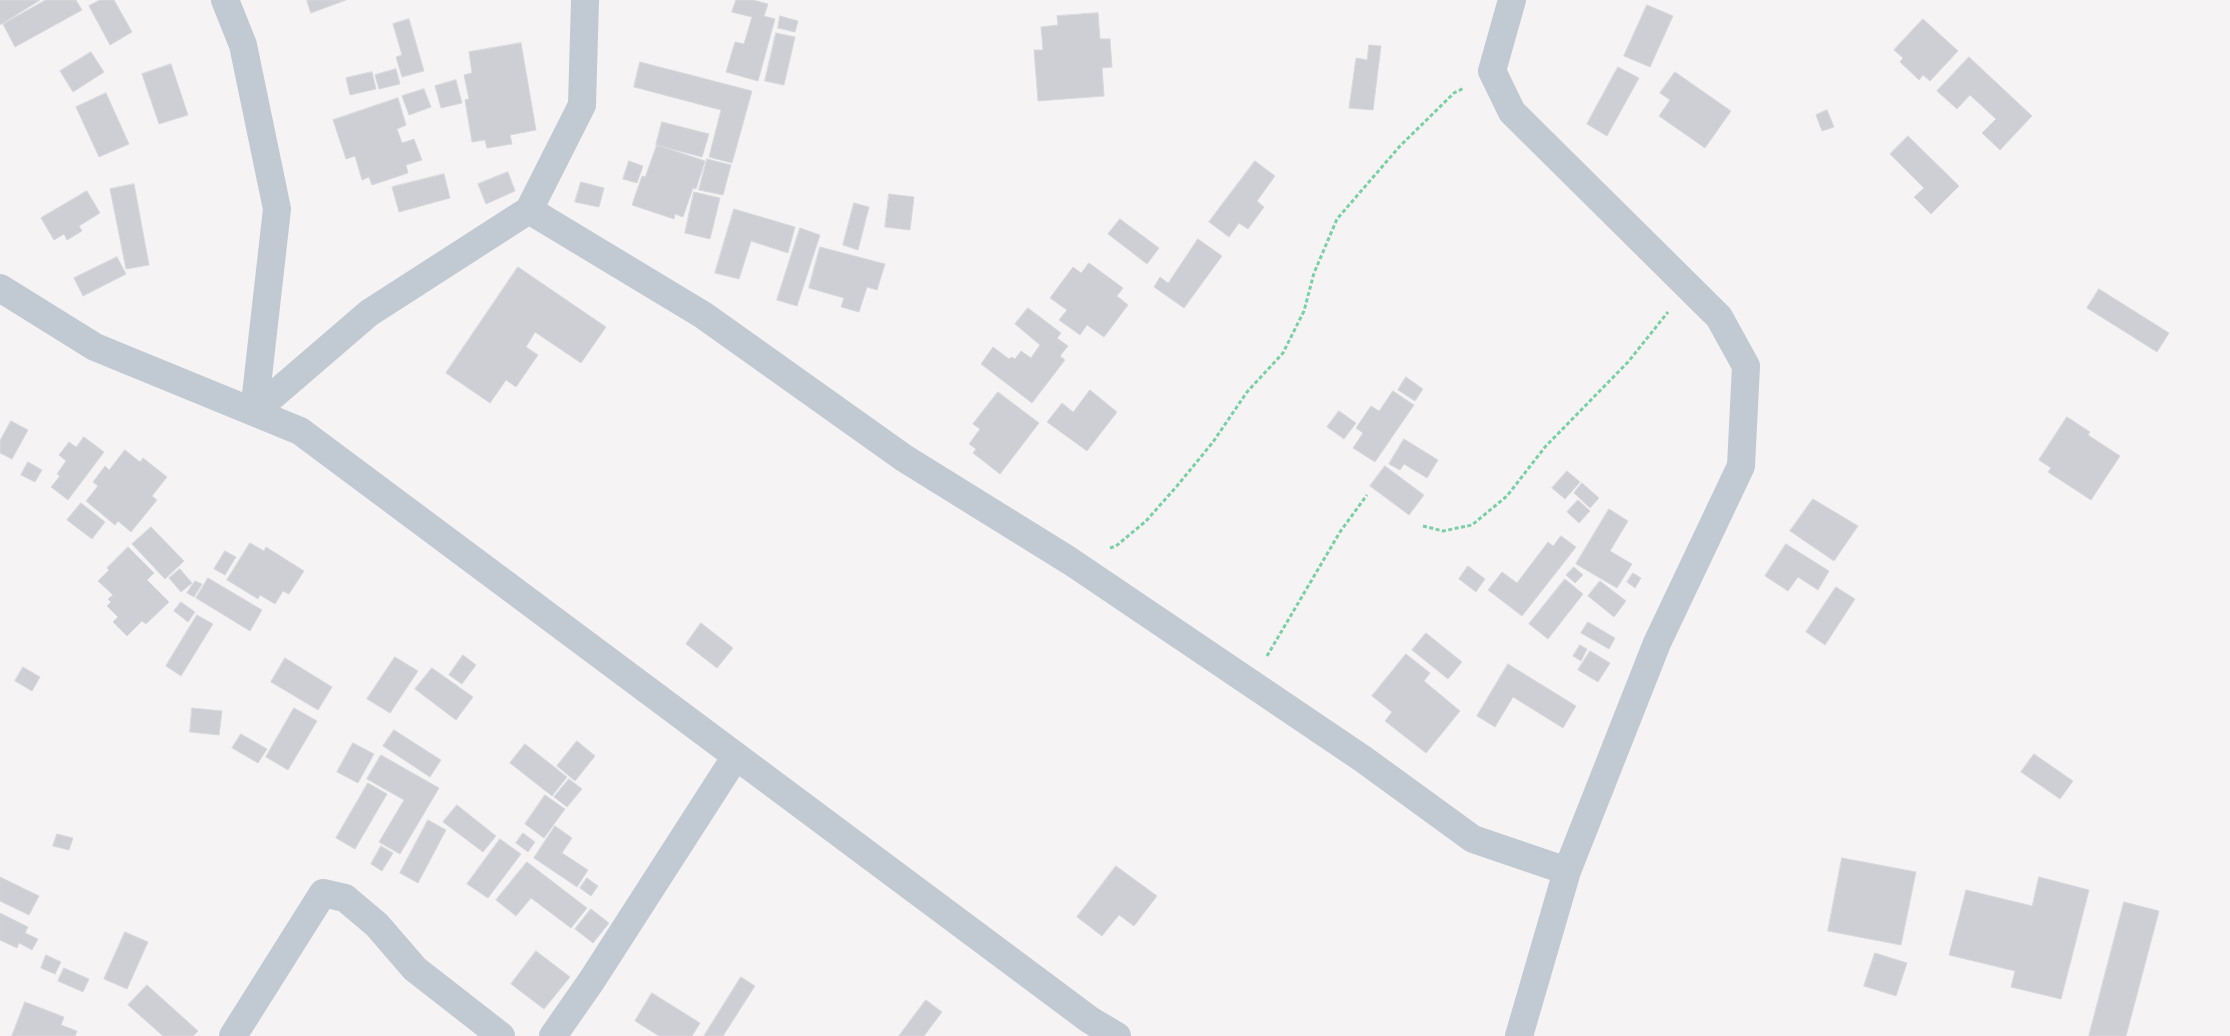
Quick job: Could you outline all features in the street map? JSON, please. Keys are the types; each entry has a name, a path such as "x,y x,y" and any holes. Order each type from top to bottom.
{"street":[{"path":"225,0 243,45 277,209 254,412"},
{"path":"254,412 369,313 529,210 582,105 585,0"},
{"path":"1512,0 1492,71 1512,112 1719,317 1746,366 1741,466 1656,643 1567,872 1519,1036"},
{"path":"529,210 703,315 904,458 1070,561 1249,684 1363,759 1473,839 1567,872"},
{"path":"0,288 95,347 300,431 1090,1020 1118,1036"},
{"path":"553,1036 597,972 736,756"},
{"path":"233,1036 323,893 345,898 377,925 415,969 501,1036"}],"path":[{"path":"1070,561 1116,546 1146,521 1177,486 1214,442 1247,392 1283,354 1304,311 1314,272 1336,219 1400,146 1454,93 1492,71"},
{"path":"1423,526 1443,531 1472,524 1506,496 1546,447 1628,362 1688,286"},
{"path":"1249,684 1286,627 1340,532 1366,495"}],"building":[{"path":"0,0 40,0 0,25"},
{"path":"46,0 76,0 82,10 15,47 3,24"},
{"path":"100,0 114,0 132,32 110,45 89,6"},
{"path":"307,0 346,0 311,13"},
{"path":"736,0 753,0 768,4 764,16 775,19 758,81 726,72 735,42 744,44 752,17 732,12"},
{"path":"1647,5 1673,16 1650,67 1624,56"},
{"path":"1098,13 1100,39 1110,39 1112,67 1102,68 1104,96 1038,101 1034,50 1043,50 1041,27 1058,25 1057,16"},
{"path":"780,16 798,21 795,32 778,28"},
{"path":"409,19 424,71 402,77 396,57 402,55 393,24"},
{"path":"1923,19 1958,51 1930,81 1923,75 1919,80 1900,62 1903,58 1894,50"},
{"path":"776,33 795,37 784,85 765,81"},
{"path":"521,43 536,130 510,135 512,144 487,148 485,140 472,142 465,100 469,99 464,75 472,73 469,52"},
{"path":"1369,45 1381,46 1373,110 1349,108 1356,58 1367,60"},
{"path":"91,52 104,72 73,92 60,71"},
{"path":"1969,57 2032,116 2000,150 1982,133 1996,119 1970,95 1957,109 1937,91"},
{"path":"640,62 752,91 732,163 709,157 721,110 634,87"},
{"path":"171,64 188,115 159,124 142,74"},
{"path":"1618,67 1639,78 1607,136 1587,124"},
{"path":"396,69 400,84 379,89 375,75"},
{"path":"372,72 376,89 350,95 346,78"},
{"path":"1675,72 1731,111 1705,148 1659,116 1670,100 1660,93"},
{"path":"456,80 462,103 441,108 435,86"},
{"path":"424,89 431,107 409,115 402,96"},
{"path":"106,93 129,144 99,157 76,107"},
{"path":"398,98 406,125 397,129 402,143 414,139 422,160 406,165 408,173 372,185 369,177 362,180 355,156 346,159 333,120"},
{"path":"1827,110 1834,127 1822,131 1816,115"},
{"path":"662,122 709,134 702,157 656,145"},
{"path":"1908,136 1959,186 1931,214 1914,197 1924,188 1890,154"},
{"path":"657,145 705,161 696,189 693,188 683,217 675,214 674,219 632,205 642,176 645,177"},
{"path":"707,159 731,165 723,195 699,190"},
{"path":"629,161 643,166 637,183 623,179"},
{"path":"1255,161 1275,176 1257,201 1264,207 1248,229 1239,223 1229,237 1209,222"},
{"path":"508,172 515,191 486,204 478,184"},
{"path":"444,174 450,198 399,212 392,187"},
{"path":"581,182 604,188 599,207 575,202"},
{"path":"134,184 149,265 126,269 110,189"},
{"path":"87,191 100,213 79,226 82,231 67,240 64,234 54,240 41,218"},
{"path":"694,192 720,198 710,239 685,233"},
{"path":"889,194 914,197 910,230 885,227"},
{"path":"854,203 869,207 858,250 843,245"},
{"path":"734,209 795,227 788,253 751,241 739,279 715,273"},
{"path":"1120,219 1159,248 1147,264 1108,234"},
{"path":"800,228 820,235 797,306 777,300"},
{"path":"1198,239 1222,256 1184,308 1154,287 1160,277 1168,283"},
{"path":"820,247 885,264 877,290 867,287 859,312 841,307 844,298 809,288"},
{"path":"117,257 126,274 83,296 74,278"},
{"path":"1089,263 1123,288 1117,296 1128,305 1104,337 1087,325 1080,335 1059,320 1067,310 1050,298 1073,267 1081,273"},
{"path":"518,267 606,327 581,363 535,332 526,347 538,355 516,387 506,380 490,403 446,373"},
{"path":"2099,289 2169,333 2157,352 2087,308"},
{"path":"1028,308 1061,333 1057,338 1068,346 1060,356 1065,360 1032,403 981,364 993,347 1009,359 1012,357 1015,359 1021,351 1031,358 1040,345 1015,324"},
{"path":"1406,377 1423,389 1415,401 1398,390"},
{"path":"1090,390 1117,412 1087,451 1047,422 1062,403 1073,412"},
{"path":"1393,391 1414,405 1375,462 1353,448 1363,433 1356,428 1371,406 1379,411"},
{"path":"998,392 1039,423 1000,474 973,453 976,449 969,444 980,429 973,424"},
{"path":"1339,411 1356,423 1344,439 1327,427"},
{"path":"2067,417 2090,432 2088,435 2120,456 2091,500 2048,472 2051,468 2039,460"},
{"path":"11,421 28,430 12,459 0,453 0,441"},
{"path":"84,437 104,452 68,500 51,487 60,476 57,474 66,461 59,455 69,442 76,447"},
{"path":"1404,439 1438,460 1427,478 1404,464 1400,470 1389,464"},
{"path":"125,450 140,462 143,458 167,477 152,496 157,500 131,532 118,521 115,525 86,501 98,486 93,482 105,466 109,470"},
{"path":"28,462 42,470 35,482 21,475"},
{"path":"1385,466 1424,495 1409,515 1370,486"},
{"path":"1567,471 1580,482 1565,499 1552,488"},
{"path":"1582,483 1599,498 1590,508 1574,493"},
{"path":"1813,499 1858,526 1834,561 1790,531"},
{"path":"1578,500 1590,511 1579,523 1567,512"},
{"path":"81,503 105,522 92,539 67,520"},
{"path":"1609,509 1628,521 1610,551 1632,564 1617,588 1576,564"},
{"path":"151,527 184,561 165,579 132,544"},
{"path":"1561,536 1576,547 1522,616 1488,590 1502,572 1517,583 1548,542 1553,546"},
{"path":"250,543 264,551 266,547 304,571 289,594 283,591 275,604 260,595 258,599 227,580"},
{"path":"1786,544 1829,571 1818,590 1798,577 1788,591 1765,576"},
{"path":"128,547 154,573 147,580 169,602 146,624 142,621 127,636 113,622 118,617 107,606 111,602 108,599 113,595 98,581 109,570 107,568"},
{"path":"225,551 236,557 225,575 214,569"},
{"path":"1468,566 1485,579 1476,592 1459,579"},
{"path":"1574,567 1583,575 1575,583 1566,575"},
{"path":"180,569 192,583 181,592 169,578"},
{"path":"1633,573 1641,578 1635,588 1627,582"},
{"path":"208,578 262,610 250,631 196,598"},
{"path":"1565,579 1583,594 1548,639 1529,624"},
{"path":"195,581 202,584 194,597 187,593"},
{"path":"1600,581 1626,601 1614,617 1588,596"},
{"path":"1836,587 1855,599 1825,645 1806,632"},
{"path":"181,602 195,612 188,622 174,611"},
{"path":"197,615 213,624 181,676 166,666"},
{"path":"1588,622 1615,638 1609,649 1581,633"},
{"path":"701,623 733,648 717,668 686,644"},
{"path":"1426,633 1462,662 1448,679 1412,650"},
{"path":"1580,645 1587,649 1581,661 1573,656"},
{"path":"1590,651 1610,663 1598,682 1578,670"},
{"path":"1406,654 1430,673 1424,681 1460,711 1426,753 1385,721 1392,712 1372,696"},
{"path":"463,655 476,665 462,684 449,675"},
{"path":"395,657 418,671 390,713 367,699"},
{"path":"285,658 332,687 318,710 271,682"},
{"path":"1508,664 1576,706 1563,728 1513,697 1495,727 1477,716"},
{"path":"23,667 40,677 32,691 15,681"},
{"path":"432,668 473,697 456,720 415,689"},
{"path":"192,708 222,711 219,735 190,732"},
{"path":"294,708 317,721 288,770 266,757"},
{"path":"394,730 441,760 430,777 383,746"},
{"path":"241,734 267,749 258,763 232,748"},
{"path":"577,741 595,756 575,781 557,766"},
{"path":"353,743 374,754 358,783 337,772"},
{"path":"525,744 567,777 552,796 510,763"},
{"path":"2034,754 2073,781 2060,799 2021,772"},
{"path":"381,755 439,788 400,854 379,842 404,800 367,779"},
{"path":"569,779 582,789 567,807 554,797"},
{"path":"368,783 387,794 355,849 336,838"},
{"path":"545,795 565,809 544,838 525,824"},
{"path":"457,805 496,836 483,852 443,822"},
{"path":"428,820 446,830 418,883 400,873"},
{"path":"555,826 572,838 562,853 588,870 577,887 534,858"},
{"path":"523,833 535,842 528,852 516,843"},
{"path":"57,834 73,838 69,850 53,846"},
{"path":"500,839 521,854 488,898 467,884"},
{"path":"381,846 393,853 382,871 371,864"},
{"path":"1842,858 1916,872 1901,945 1828,931"},
{"path":"527,862 587,908 571,928 531,898 516,916 496,900"},
{"path":"1116,866 1157,896 1134,926 1119,915 1102,936 1077,917"},
{"path":"0,877 39,896 29,915 0,901"},
{"path":"2039,877 2089,890 2061,999 2011,987 2015,971 1949,955 1966,890 2032,906"},
{"path":"587,878 598,886 591,896 580,888"},
{"path":"2124,902 2159,911 2126,1036 2089,1036"},
{"path":"591,909 609,923 593,943 575,929"},
{"path":"0,913 28,927 25,933 38,939 32,950 19,943 17,948 0,940"},
{"path":"125,932 148,942 127,989 104,979"},
{"path":"536,951 570,977 544,1009 511,984"},
{"path":"1875,953 1907,963 1896,996 1864,986"},
{"path":"46,955 61,962 55,974 41,968"},
{"path":"64,968 89,979 83,992 58,981"},
{"path":"741,977 755,986 723,1036 704,1036"},
{"path":"147,985 198,1031 193,1036 163,1036 128,1005"},
{"path":"652,993 700,1023 692,1036 659,1036 635,1021"},
{"path":"926,1000 942,1012 924,1036 899,1036"},
{"path":"25,1002 64,1017 61,1025 77,1031 75,1036 12,1036"}]}
